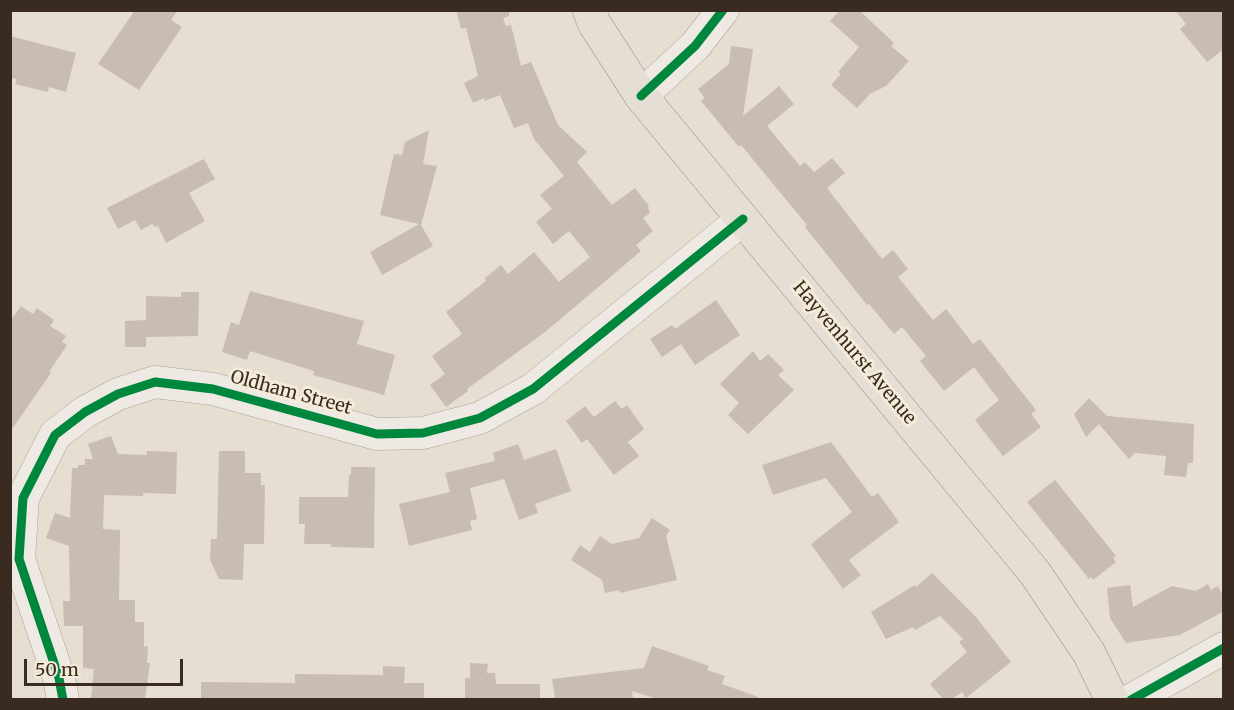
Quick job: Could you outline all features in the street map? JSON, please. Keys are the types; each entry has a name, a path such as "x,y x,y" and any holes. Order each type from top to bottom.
{"main road":[{"name":"Hayvenhurst Avenue","path":"589,10 594,23 641,96 1035,573 1089,653 1112,699"}],"street":[{"path":"641,96 695,46 723,10"},
{"name":"Oldham Street","path":"63,699 59,678 19,559 23,498 55,435 85,412 118,394 155,382 213,389 377,434 423,433 480,418 533,389 743,219"},
{"path":"1131,699 1224,648"}],"building":[{"path":"135,10 178,10 171,20 182,27 139,90 98,64"},
{"path":"456,10 509,10 509,16 503,18 506,26 511,25 521,66 531,62 558,125 587,152 577,162 612,205 635,188 649,206 650,213 643,218 653,231 636,245 641,251 545,332 446,407 430,385 445,374 432,356 462,334 446,312 486,281 485,278 501,265 508,274 534,252 559,282 590,257 569,231 553,244 536,222 552,209 540,195 564,176 534,139 528,123 514,128 500,95 473,103 464,83 478,76 466,28 461,29"},
{"path":"840,10 859,10 894,43 891,46 909,61 886,86 870,94 857,108 831,85 841,74 838,72 859,47 830,21"},
{"path":"1175,10 1224,10 1224,49 1207,62 1180,29 1186,24"},
{"path":"10,36 76,53 66,92 49,87 48,92 15,84 17,79 10,78"},
{"path":"731,46 753,49 743,116 779,86 794,104 767,126 800,166 805,162 814,172 832,158 845,173 827,188 882,259 893,250 908,269 898,277 933,320 946,309 973,344 980,339 1036,410 1031,414 1041,427 1003,456 975,420 999,400 974,367 944,391 920,361 926,356 902,327 894,334 869,304 867,305 805,227 807,225 741,145 739,147 701,101 705,98 698,89 729,64"},
{"path":"429,130 423,164 437,166 421,225 433,246 382,275 370,252 419,224 380,215 394,154 402,155 405,142"},
{"path":"204,159 215,179 189,193 205,221 166,243 158,226 155,227 152,224 141,230 135,220 118,229 107,208"},
{"path":"250,291 364,321 357,344 395,355 384,395 313,375 314,371 250,351 247,360 222,352 231,322 239,325"},
{"path":"181,292 199,292 198,336 146,337 146,347 125,347 125,321 146,320 146,296 181,297"},
{"path":"716,300 740,335 695,365 681,344 662,357 650,339 672,325 675,329"},
{"path":"21,306 33,314 37,308 54,320 50,326 66,336 62,342 67,345 49,372 51,373 10,432 10,321"},
{"path":"753,351 760,361 768,354 784,370 778,375 794,390 748,434 728,415 739,403 720,384"},
{"path":"1089,398 1107,416 1194,424 1193,463 1188,463 1186,477 1164,475 1166,456 1135,453 1129,459 1099,424 1086,437 1074,414"},
{"path":"615,401 622,409 627,405 644,429 628,442 639,456 614,475 587,439 582,443 566,421 585,406 594,417"},
{"path":"111,436 118,454 147,455 147,451 177,452 176,494 104,495 103,529 120,530 119,600 135,600 135,622 144,622 144,647 148,646 147,663 150,663 145,699 91,699 94,669 83,668 83,626 64,626 63,601 70,601 69,546 46,538 55,513 70,518 72,468 85,465 85,459 93,459 88,444"},
{"path":"831,442 872,497 878,493 899,522 849,560 861,575 843,589 811,544 852,512 826,478 773,495 762,465"},
{"path":"518,444 524,460 556,449 571,491 535,504 538,513 519,520 504,479 470,488 477,519 470,521 472,530 409,546 399,504 450,492 445,473 495,461 493,453"},
{"path":"219,451 245,451 245,473 261,473 261,485 265,485 264,544 244,544 243,580 219,579 210,560 211,539 217,539"},
{"path":"351,467 375,467 374,548 304,544 305,524 299,524 299,497 348,497"},
{"path":"1055,480 1116,556 1113,558 1116,562 1093,580 1091,577 1089,579 1027,502"},
{"path":"652,518 670,530 666,536 677,580 620,593 619,590 605,593 602,580 571,560 580,545 590,552 600,536 612,544 639,538"},
{"path":"932,573 976,617 1011,662 966,698 962,692 952,699 943,699 930,684 967,652 959,642 963,639 940,616 915,630 913,627 886,639 871,612 915,585 916,587"},
{"path":"1208,584 1211,590 1218,586 1224,598 1224,611 1180,635 1126,643 1110,618 1107,588 1130,585 1133,607 1172,586 1196,591"},
{"path":"652,646 709,666 707,670 725,676 722,684 758,697 758,699 657,699 632,691 633,699 555,699 552,679 644,668"},
{"path":"470,663 488,664 487,673 495,673 496,684 540,684 540,699 465,699 465,678 470,678"},
{"path":"383,666 405,667 404,683 424,683 424,699 201,699 201,682 295,683 295,674 383,675"}],"cycle path":[{"path":"641,96 695,46 723,10"},
{"path":"63,700 59,678 19,559 23,498 55,435 85,412 118,394 155,382 213,389 377,434 423,433 480,418 533,389 743,219"},
{"path":"1131,700 1224,648"}]}
